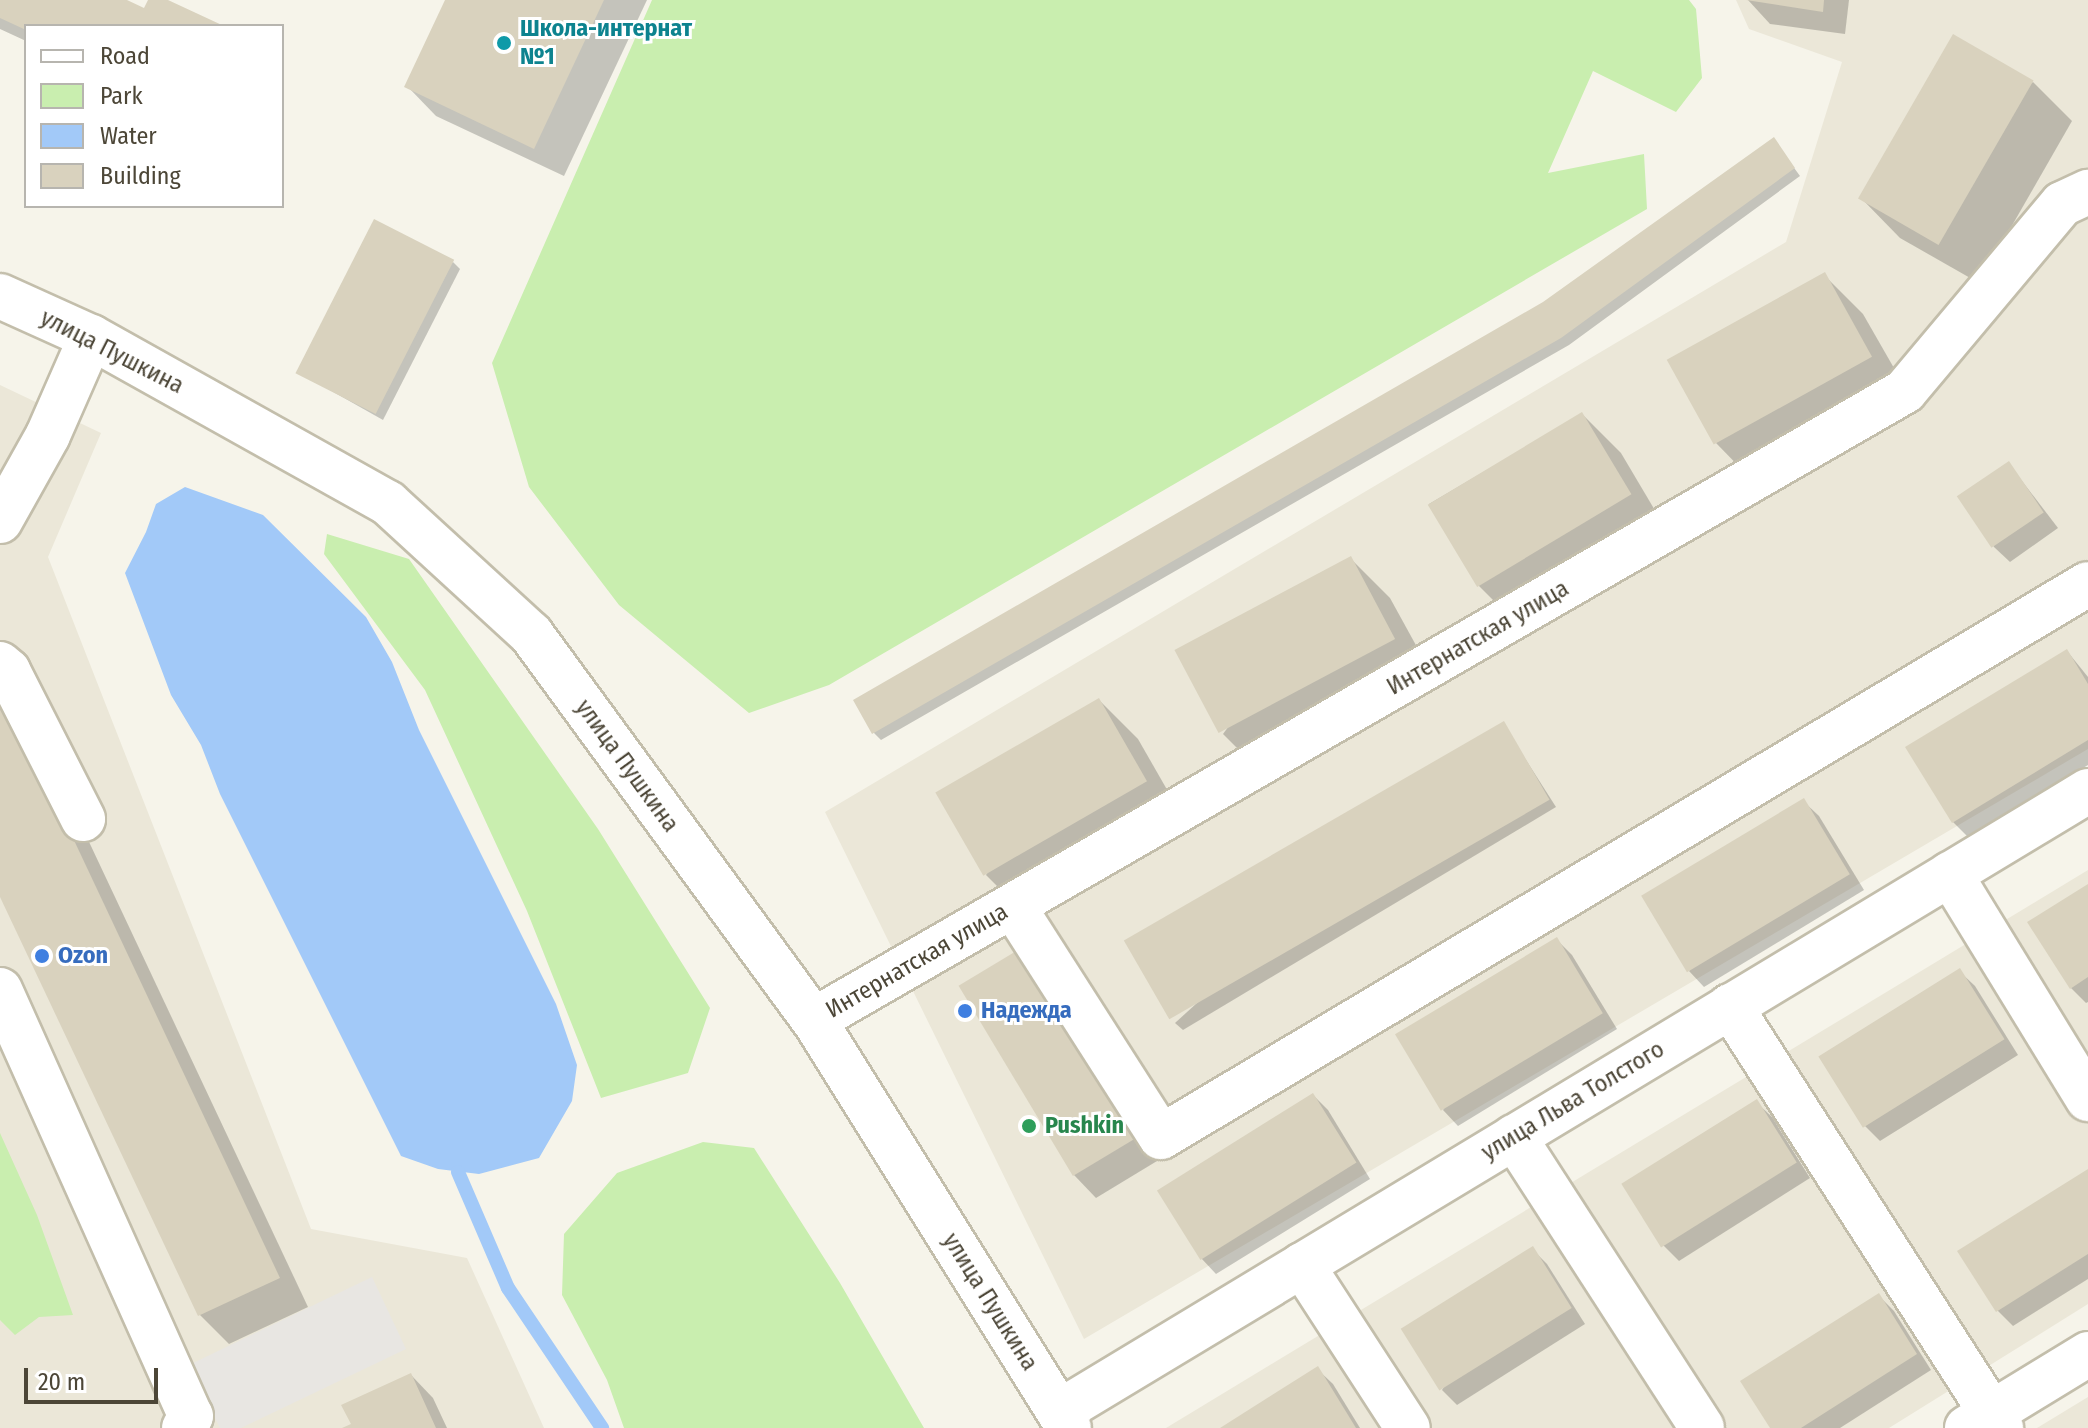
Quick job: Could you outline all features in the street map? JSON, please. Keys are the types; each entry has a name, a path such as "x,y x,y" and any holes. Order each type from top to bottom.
{"street":[{"name":"Интернатская улица","path":"814,1020 1905,391 2062,204 2088,192"},
{"name":"улица Пушкина","path":"0,296 91,337 388,503 531,634 814,1020 1064,1420"},
{"path":"0,521 48,435 91,337"},
{"path":"1013,906 1161,1137 2088,584"},
{"path":"0,664 8,671 83,819"},
{"name":"улица Льва Толстого","path":"1064,1420 1302,1265 2088,791"},
{"path":"1950,874 2088,1099"},
{"path":"0,990 191,1416 184,1428"},
{"path":"1730,1006 1987,1423 2088,1354"},
{"path":"1514,1137 1702,1428"},
{"path":"1302,1265 1408,1428"}],"shaded area":[{"path":"1736,0 2088,0 2088,749 1084,1339 825,812 1786,242 1842,62 1749,29"},
{"path":"0,385 101,433 48,557 311,1229 467,1258 544,1428 0,1428"},
{"path":"2088,870 2088,1304 1889,1428 1166,1428"},
{"path":"372,1277 406,1349 241,1428 220,1428 189,1365"},
{"path":"2088,1397 2088,1428 2037,1428"}],"green space":[{"path":"652,0 1689,0 1696,9 1702,78 1676,112 1593,71 1548,173 1644,154 1647,209 829,685 749,713 619,605 529,487 492,363"},
{"path":"327,534 409,559 598,829 710,1008 688,1073 601,1098 527,911 425,690 324,554"},
{"path":"0,1133 37,1215 73,1315 39,1317 15,1335 0,1320"},
{"path":"703,1142 754,1148 840,1283 924,1428 624,1428 607,1380 562,1295 564,1234 617,1173"}],"water":[{"path":"185,487 263,515 366,617 392,662 419,730 556,1004 577,1065 572,1101 539,1158 479,1174 438,1169 401,1156 220,794 201,745 171,695 125,573 156,504"}],"building":[{"path":"0,0 127,0 144,8 148,0 168,0 220,24 24,24 24,29 0,18"},
{"name":"Школа-интернат №1","path":"445,0 604,0 534,149 404,87"},
{"path":"1746,0 1824,0 1823,12"},
{"path":"1953,34 2034,80 1939,245 1858,199"},
{"path":"1774,137 1795,168 1561,338 872,734 853,700 1543,302"},
{"path":"374,219 454,260 376,414 295,373"},
{"path":"1825,272 1872,357 1714,445 1667,360"},
{"path":"1582,412 1631,494 1477,587 1428,505"},
{"path":"2009,461 2044,512 1991,548 1957,496"},
{"path":"1351,556 1395,639 1219,733 1174,650"},
{"path":"2067,649 2088,684 2088,740 1952,823 1905,747"},
{"path":"0,683 280,1278 198,1316 0,897"},
{"path":"1099,698 1147,781 983,876 935,792"},
{"path":"1504,721 1550,800 1169,1019 1124,941"},
{"path":"1804,798 1850,874 1687,972 1641,896"},
{"path":"2088,884 2088,977 2070,989 2027,922"},
{"path":"1557,937 1603,1013 1441,1111 1395,1034"},
{"path":"1028,944 1142,1134 1073,1176 959,986"},
{"path":"1960,968 2005,1039 1863,1128 1818,1056"},
{"path":"1313,1093 1356,1163 1200,1260 1157,1191"},
{"path":"1757,1099 1797,1163 1661,1247 1621,1184"},
{"path":"2088,1169 2088,1254 1996,1312 1957,1251"},
{"path":"1533,1246 1572,1308 1439,1391 1401,1329"},
{"path":"1879,1293 1917,1354 1801,1428 1770,1428 1740,1381"},
{"path":"1318,1366 1356,1428 1220,1428"},
{"path":"411,1373 436,1428 342,1428 351,1424 341,1405"}],"waterway":[{"path":"458,1172 508,1288 602,1428"}],"place":[{"name":"Школа-интернат №1","path":"504,43"},
{"name":"Ozon","path":"42,956"},
{"name":"Надежда","path":"965,1011"},
{"name":"Pushkin","path":"1029,1126"}]}
